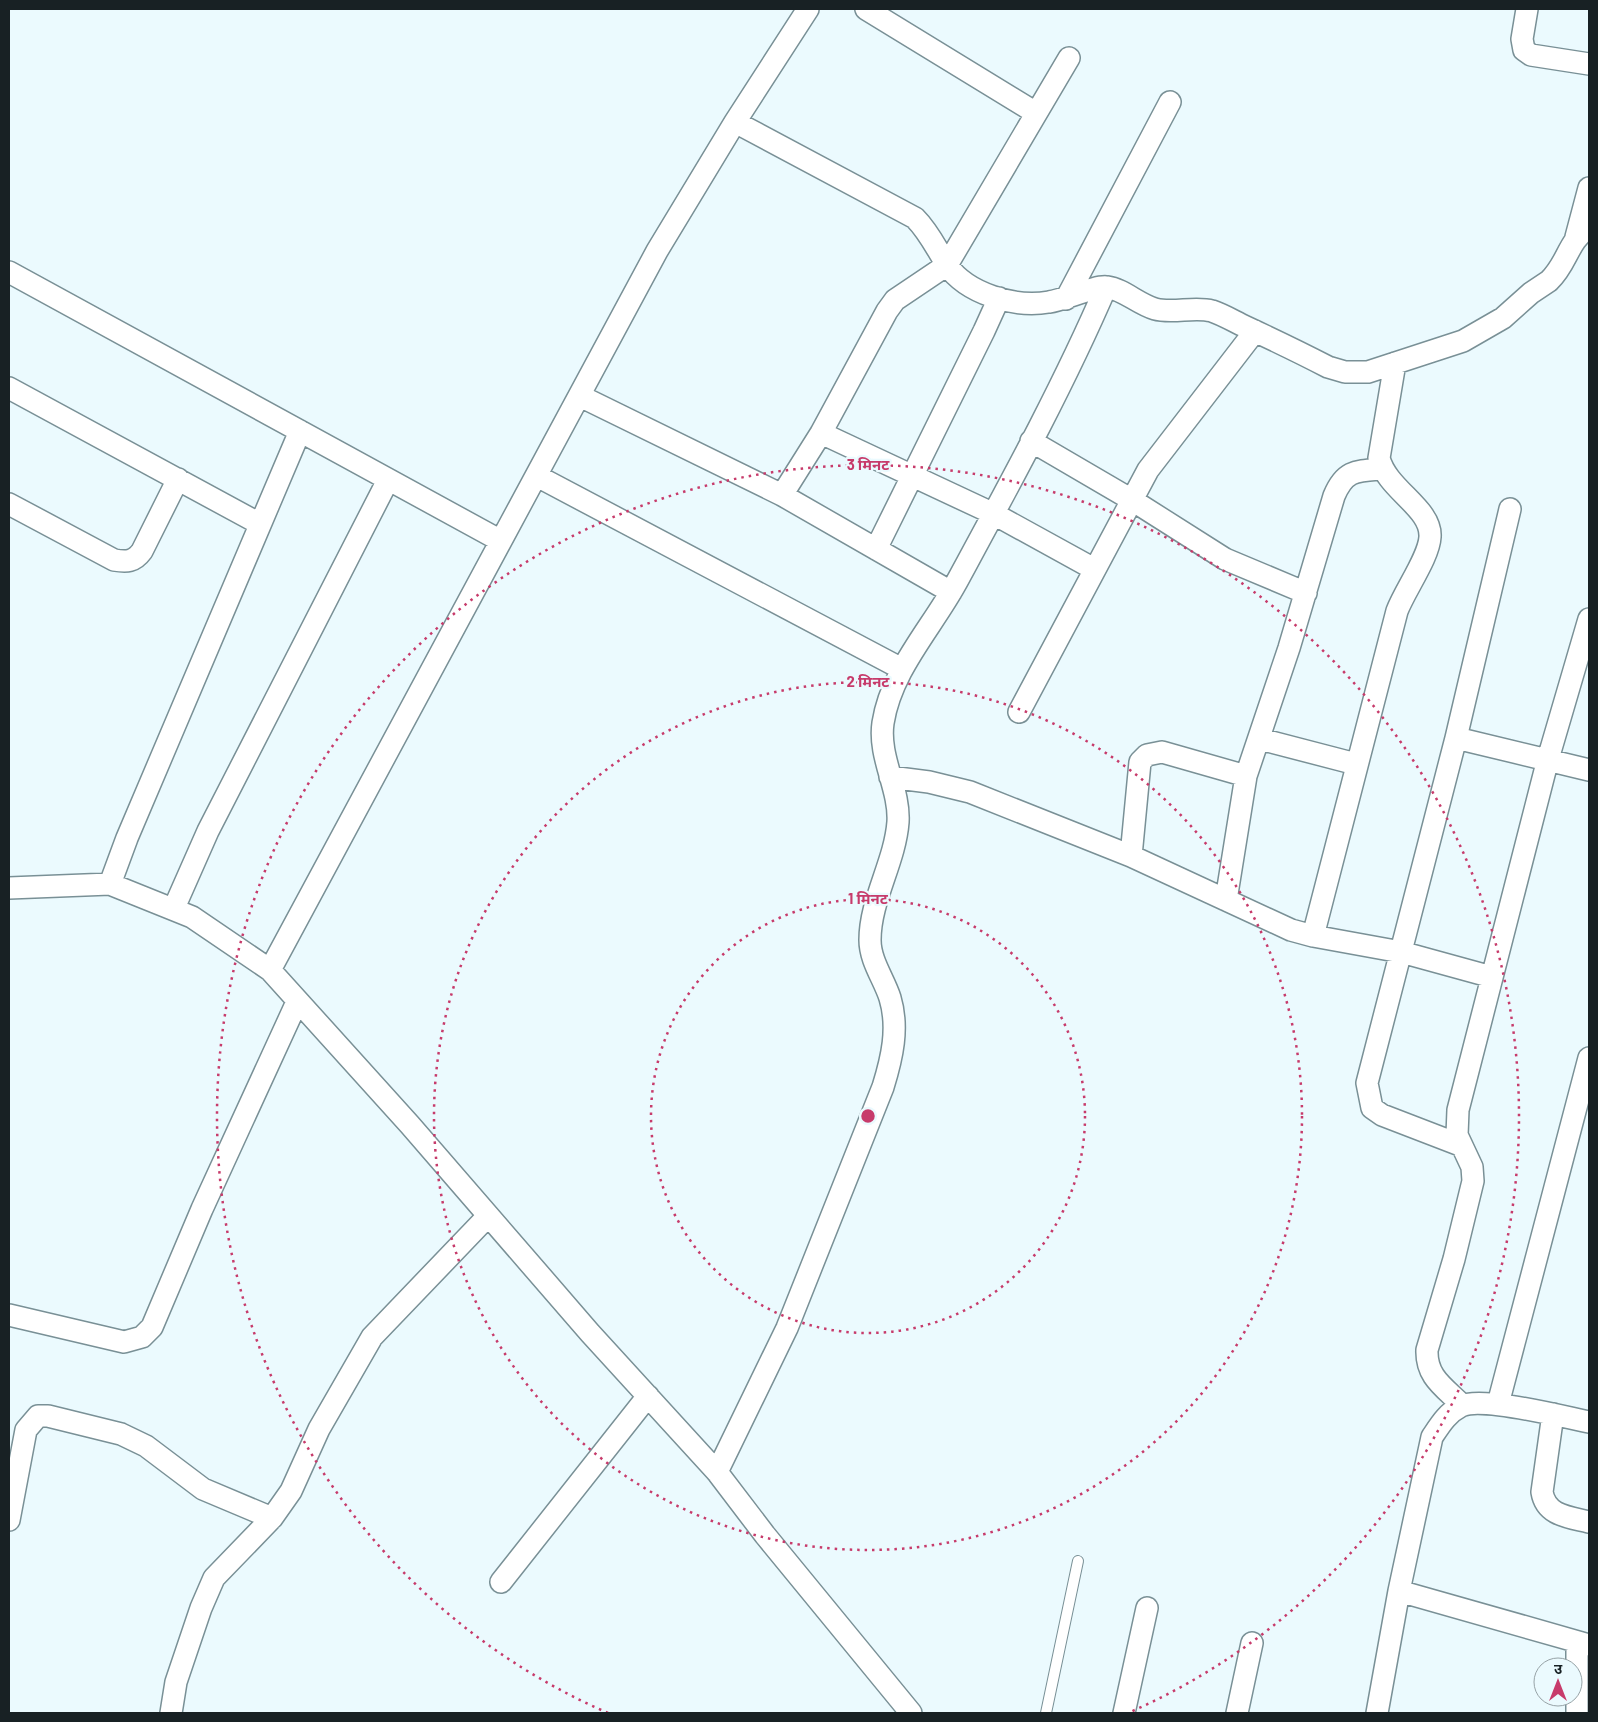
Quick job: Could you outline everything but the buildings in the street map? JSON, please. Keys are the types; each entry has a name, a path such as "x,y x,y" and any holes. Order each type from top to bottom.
{"street":[{"path":"270,970 657,252 735,122 808,9"},
{"path":"866,9 1036,113"},
{"path":"1527,9 1522,38 1524,50 1531,55 1589,64"},
{"path":"782,495 821,433 887,311 896,300 918,282 947,265 1069,58"},
{"path":"1066,299 1170,102"},
{"path":"735,122 915,218 928,231 947,265 958,278 977,290 999,298 1038,304 1066,299 1092,289 1106,287 1120,291 1138,304 1157,310 1210,311 1328,367 1345,372 1368,372 1463,341 1503,318 1558,272 1583,232 1589,188"},
{"path":"9,272 500,541"},
{"path":"717,1472 787,1328 883,1087 893,1054 894,1023 890,998 876,967 870,942 872,924 898,822 897,801 883,743 883,725 902,669 951,592 994,514 1079,349 1106,287"},
{"path":"876,549 999,298"},
{"path":"1018,712 1148,470 1255,331"},
{"path":"1313,936 1397,611 1404,592 1426,553 1430,537 1428,522 1421,512 1398,490 1382,469 1379,448 1395,363"},
{"path":"9,388 260,524"},
{"path":"580,396 782,495 951,592"},
{"path":"110,884 127,838 300,431"},
{"path":"821,433 994,514 1094,569"},
{"path":"1031,441 1132,500 1224,559 1306,593"},
{"path":"1226,900 1246,776 1260,739 1339,483 1348,475 1357,471 1382,469"},
{"path":"537,476 902,669"},
{"path":"9,504 114,560 126,562 136,559 142,551 178,478"},
{"path":"174,908 208,831 388,480"},
{"path":"1460,1145 1382,1115 1372,1108 1367,1082 1456,738 1510,508"},
{"path":"1462,1405 1430,1373 1427,1361 1427,1350 1454,1259 1472,1181 1472,1167 1460,1145 1457,1135 1458,1110 1548,759 1589,619"},
{"path":"1456,738 1589,770"},
{"path":"1260,739 1356,764"},
{"path":"1131,856 1140,762 1146,755 1162,752 1246,776"},
{"path":"890,777 929,782 970,792 1131,856 1265,919 1313,936 1400,952 1492,977"},
{"path":"9,888 110,884 174,908 218,933 270,970 717,1472 765,1535 911,1713"},
{"path":"9,1316 124,1342 142,1337 152,1327 202,1209 297,1002"},
{"path":"1498,1404 1582,1117 1589,1058"},
{"path":"171,1713 176,1682 201,1608 214,1578 272,1518 291,1491 319,1429 372,1337 488,1216"},
{"path":"500,1582 648,1396"},
{"path":"1377,1713 1399,1591 1432,1437 1443,1419 1462,1405 1498,1404 1589,1422"},
{"path":"1553,1414 1542,1492 1544,1502 1549,1509 1559,1515 1589,1522"},
{"path":"9,1520 26,1430 38,1416 48,1416 121,1434 146,1446 203,1489 272,1518"},
{"path":"1399,1591 1583,1644 1577,1713"},
{"path":"1124,1713 1146,1608"},
{"path":"1237,1713 1252,1643"}],"lane":[{"path":"1046,1713 1078,1561"}]}
